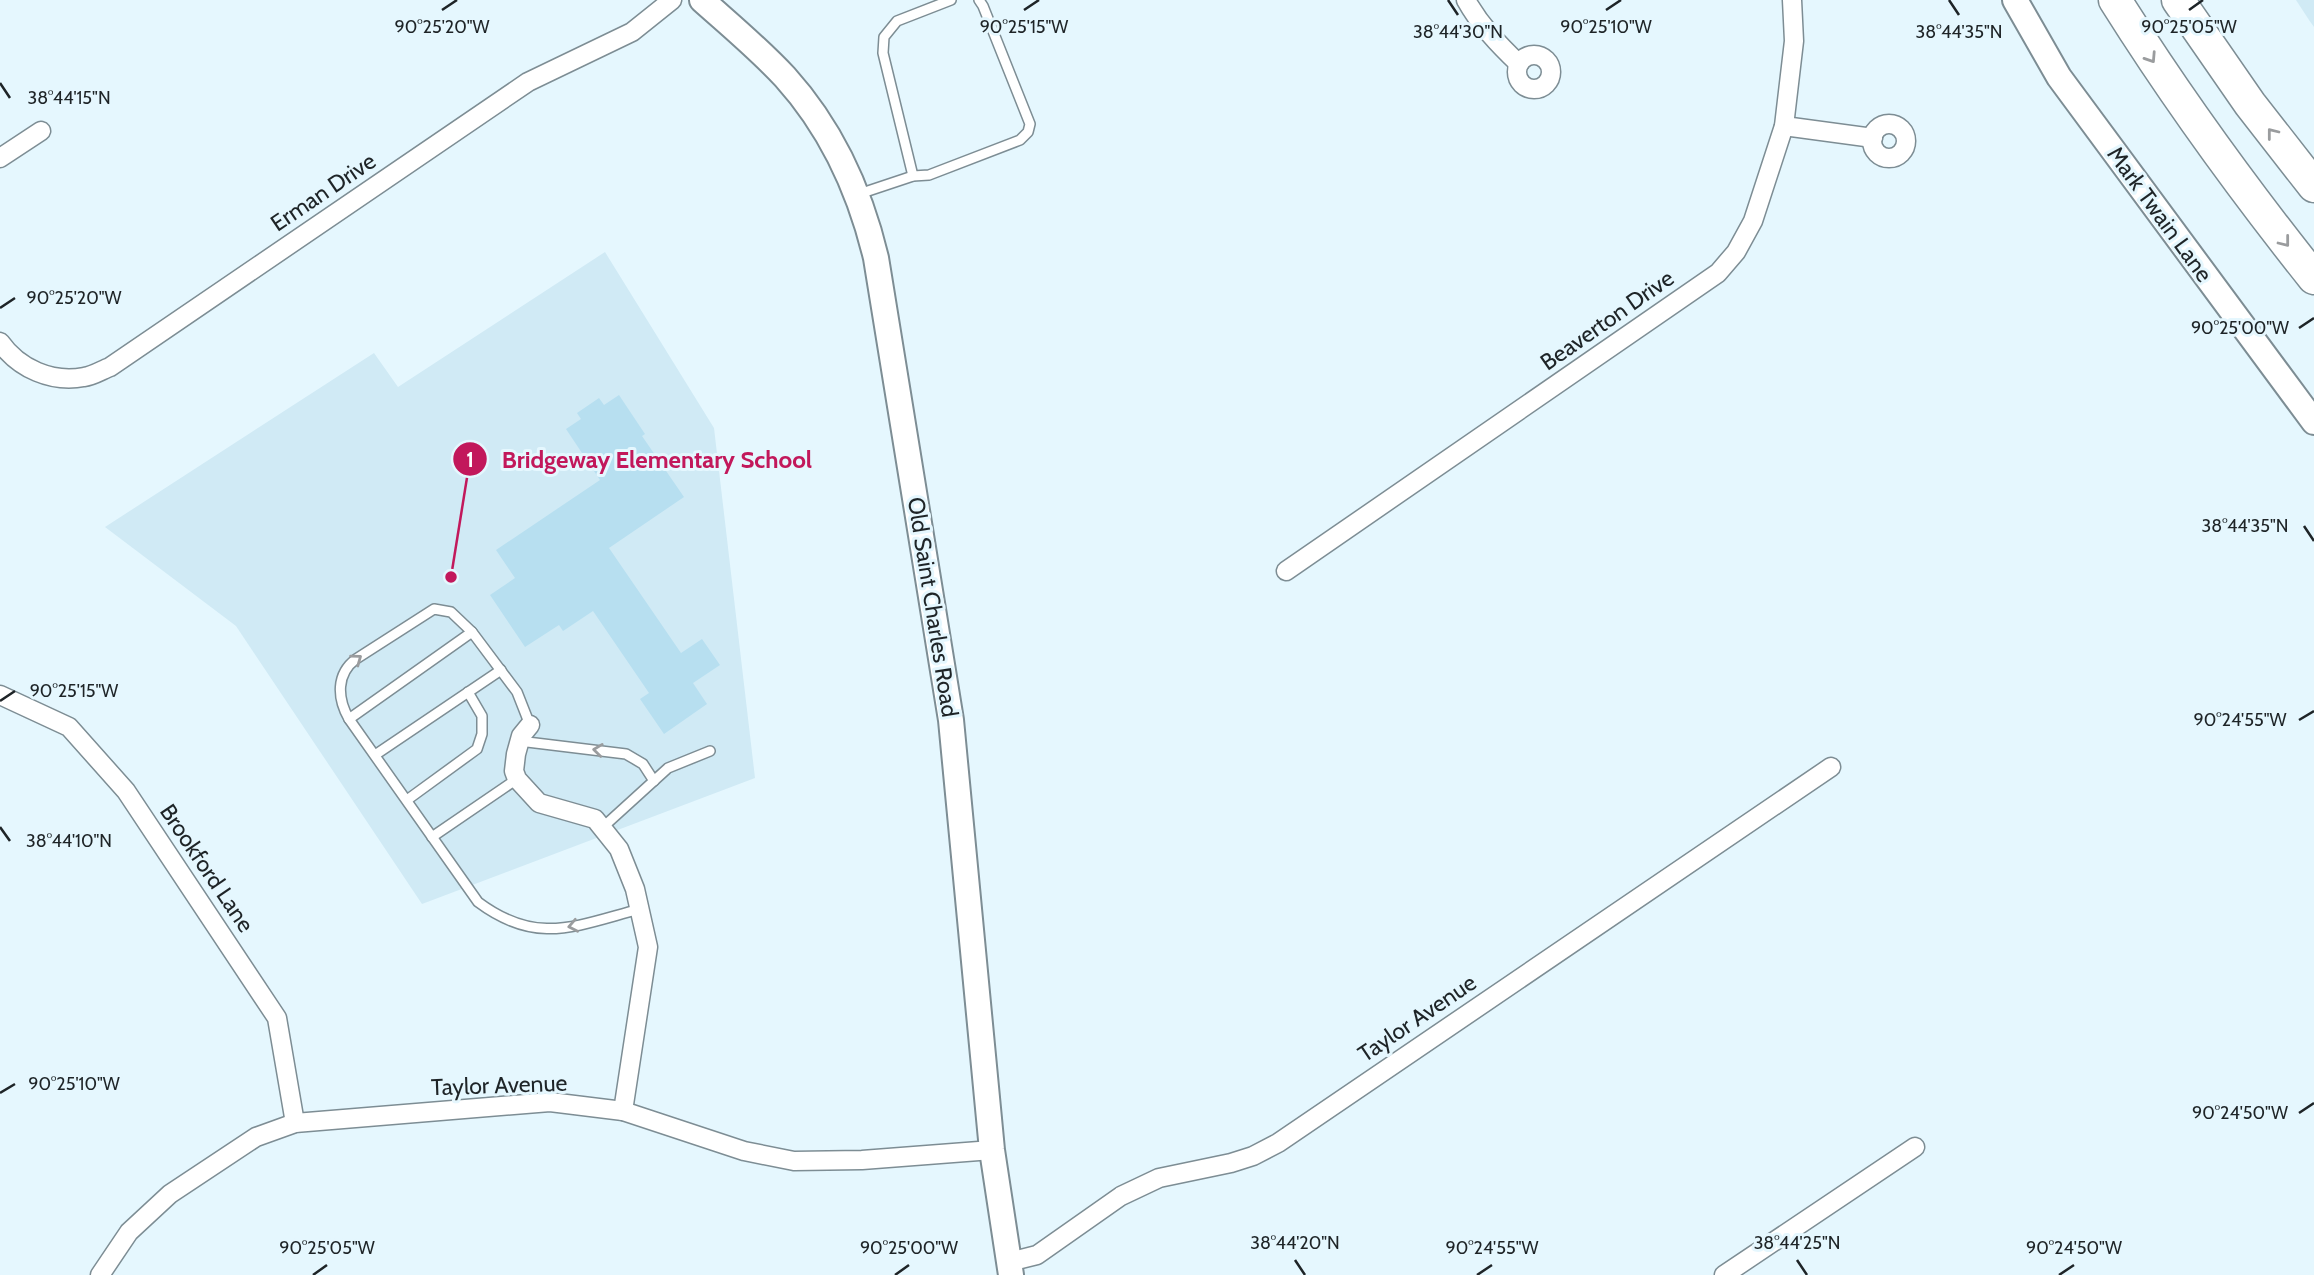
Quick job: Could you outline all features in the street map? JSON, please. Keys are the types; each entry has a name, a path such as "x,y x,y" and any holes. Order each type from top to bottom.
{"highway":[{"path":"2115,0 2213,146 2314,278"},
{"path":"2178,0 2250,104 2314,186"}],"street":[{"name":"Erman Drive","path":"0,342 19,362 38,373 62,379 86,377 110,367 528,82 632,32 672,0"},
{"name":"Old Saint Charles Road","path":"702,0 786,78 821,124 857,195 869,228 881,285 951,720 992,1150 1010,1268"},
{"path":"1466,0 1480,23 1519,64"},
{"name":"Beaverton Drive","path":"1286,571 1718,273 1736,252 1753,221 1784,126 1794,41 1792,0"},
{"name":"Mark Twain Lane","path":"2015,0 2059,77 2314,422"},
{"path":"1784,126 1873,138"},
{"path":"0,158 41,131"},
{"name":"Brookford Lane","path":"0,695 69,727 126,791 277,1018 295,1123"},
{"path":"530,724 519,741 514,771 517,779 539,803 595,819 618,849 635,889 640,909 648,947 623,1111"},
{"name":"Taylor Avenue","path":"1010,1268 1037,1255 1121,1196 1159,1178 1231,1163 1253,1156 1278,1143 1830,767"},
{"name":"Taylor Avenue","path":"100,1275 129,1232 170,1194 257,1137 295,1123 550,1102 623,1111 744,1151 794,1161 862,1160 992,1150"},
{"path":"1724,1275 1915,1147"}],"lane":[{"path":"913,176 883,53 884,37 897,21 951,0"},
{"path":"857,195 913,176 929,175 1020,139 1028,132 1030,124 979,0"},
{"path":"530,724 517,692 472,632 451,612 434,609 356,659 346,667 342,676 342,701 349,719 478,902 511,923 550,930 571,928 640,909"},
{"path":"349,719 472,632"},
{"path":"375,755 501,670"},
{"path":"407,800 477,749 482,734 482,716 468,692"},
{"path":"519,741 626,754 643,764 654,781"},
{"path":"603,828 668,768 710,751"},
{"path":"432,837 517,779"}],"shaded area":[{"path":"2296,0 2314,0 2314,27 2309,20"},
{"path":"605,252 714,428 755,778 422,904 236,626 105,527 374,353 398,387"}],"building":[{"path":"619,395 645,434 642,436 684,497 609,548 681,653 702,639 720,665 693,683 707,704 664,734 640,699 649,693 593,611 563,631 559,625 525,647 490,595 515,578 496,550 600,480 566,429 581,419 577,413 599,398 604,405"}],"place":[{"name":"Bridgeway Elementary School","path":"451,577"}]}
